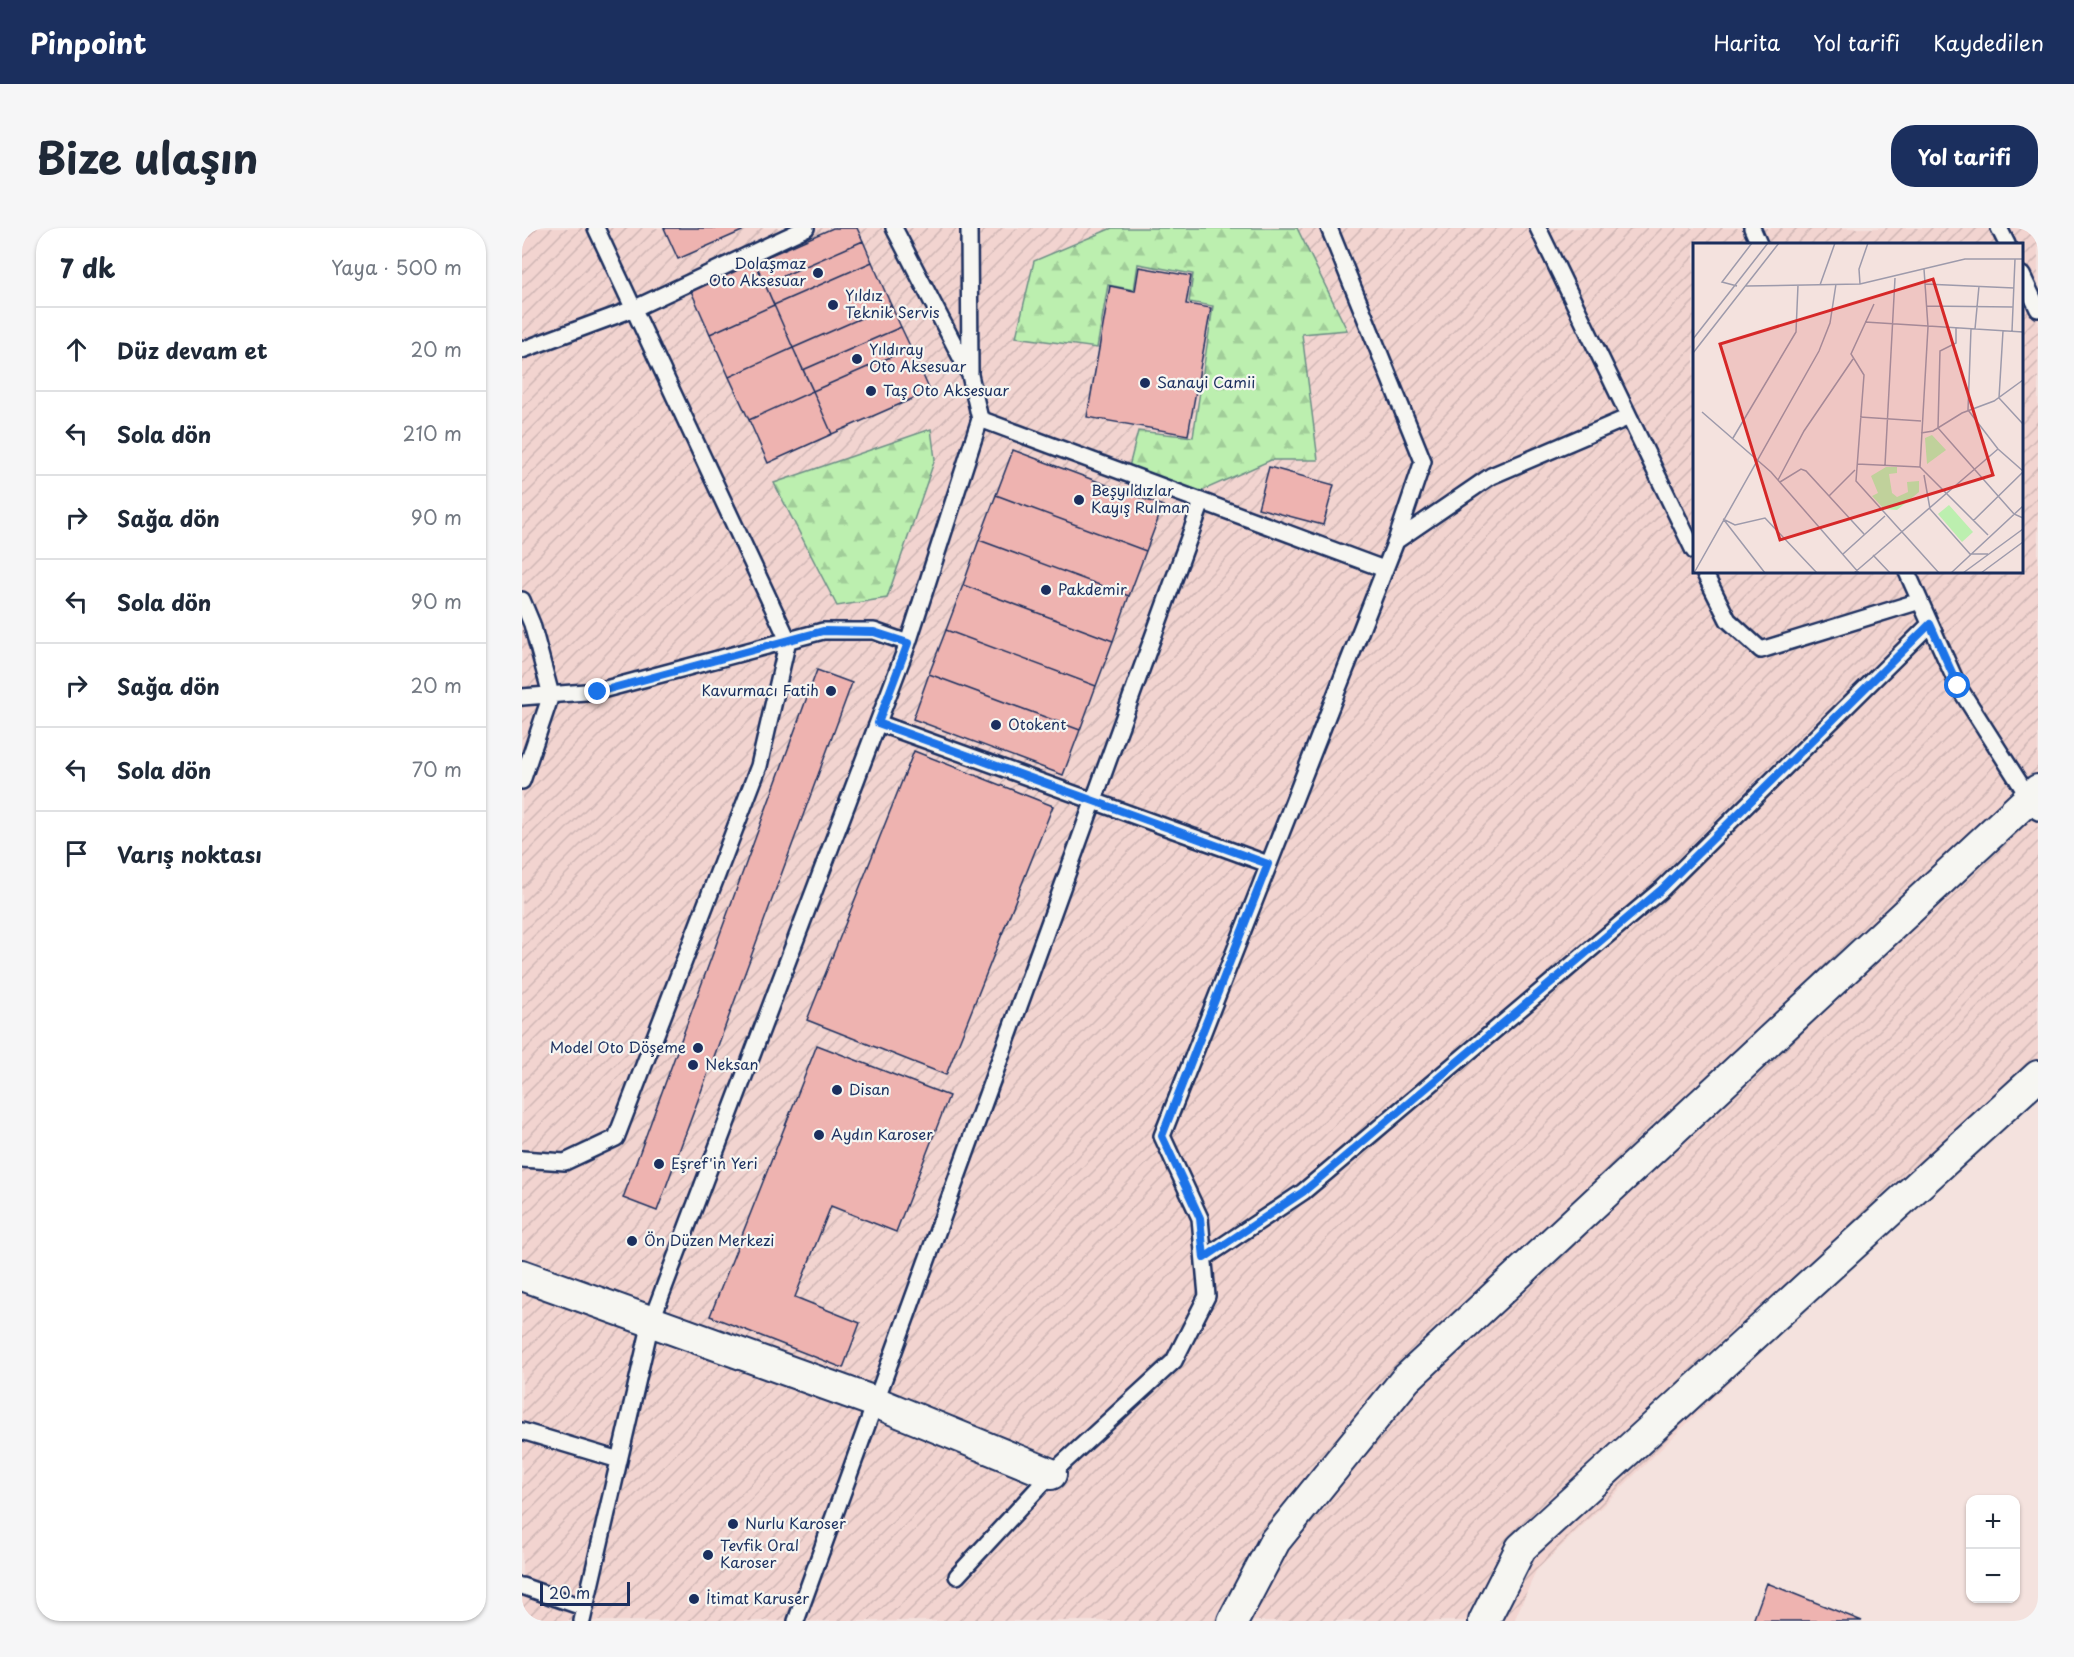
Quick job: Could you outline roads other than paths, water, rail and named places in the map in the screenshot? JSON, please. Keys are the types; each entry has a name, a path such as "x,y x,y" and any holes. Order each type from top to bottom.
{"street":[{"path":"1233,1621 1275,1541 1406,1379 2035,800"},
{"path":"1484,1621 1521,1548 2038,1076"},
{"path":"522,1275 875,1402 1051,1474"}],"lane":[{"path":"522,1159 565,1162 616,1138 759,766 788,640 596,228"},
{"path":"522,350 633,309 806,228"},
{"path":"894,228 970,375"},
{"path":"522,1586 583,1615 651,1322 908,643 980,419 970,375 969,228"},
{"path":"957,1576 1051,1474 1174,1361 1207,1296 1200,1218 1162,1136 1396,541 1423,461 1329,228"},
{"path":"1538,228 1693,547"},
{"path":"1752,228 1759,243"},
{"path":"1999,228 2006,243"},
{"path":"2023,277 2038,309"},
{"path":"1396,541 1491,476 1629,417"},
{"path":"980,419 1384,569"},
{"path":"796,1621 1202,502"},
{"path":"1704,573 1728,620 1761,650 1920,602"},
{"path":"1906,573 1958,686 2035,800"},
{"path":"522,600 532,624 551,695 522,781"},
{"path":"1204,1258 1303,1192 1662,889 1930,624"},
{"path":"522,697 598,692 823,631 874,632 908,643"},
{"path":"878,723 1268,864"},
{"path":"522,1431 619,1460"}],"place":[{"name":"Dolaşmaz Oto Aksesuar","path":"818,273"},
{"name":"Yıldız Teknik Servis","path":"833,305"},
{"name":"Yıldıray Oto Aksesuar","path":"857,359"},
{"name":"Sanayi Camii","path":"1145,383"},
{"name":"Taş Oto Aksesuar","path":"871,391"},
{"name":"Beşyıldızlar Kayış Rulman","path":"1079,500"},
{"name":"Pakdemir","path":"1046,590"},
{"name":"Kavurmacı Fatih","path":"831,691"},
{"name":"Otokent","path":"996,725"},
{"name":"Model Oto Döşeme","path":"698,1048"},
{"name":"Neksan","path":"693,1065"},
{"name":"Disan","path":"837,1090"},
{"name":"Aydın Karoser","path":"819,1135"},
{"name":"Eşref'in Yeri","path":"659,1164"},
{"name":"Ön Düzen Merkezi","path":"632,1241"},
{"name":"Nurlu Karoser","path":"733,1524"},
{"name":"Tevfik Oral Karoser","path":"708,1555"},
{"name":"İtimat Karuser","path":"694,1599"}]}
